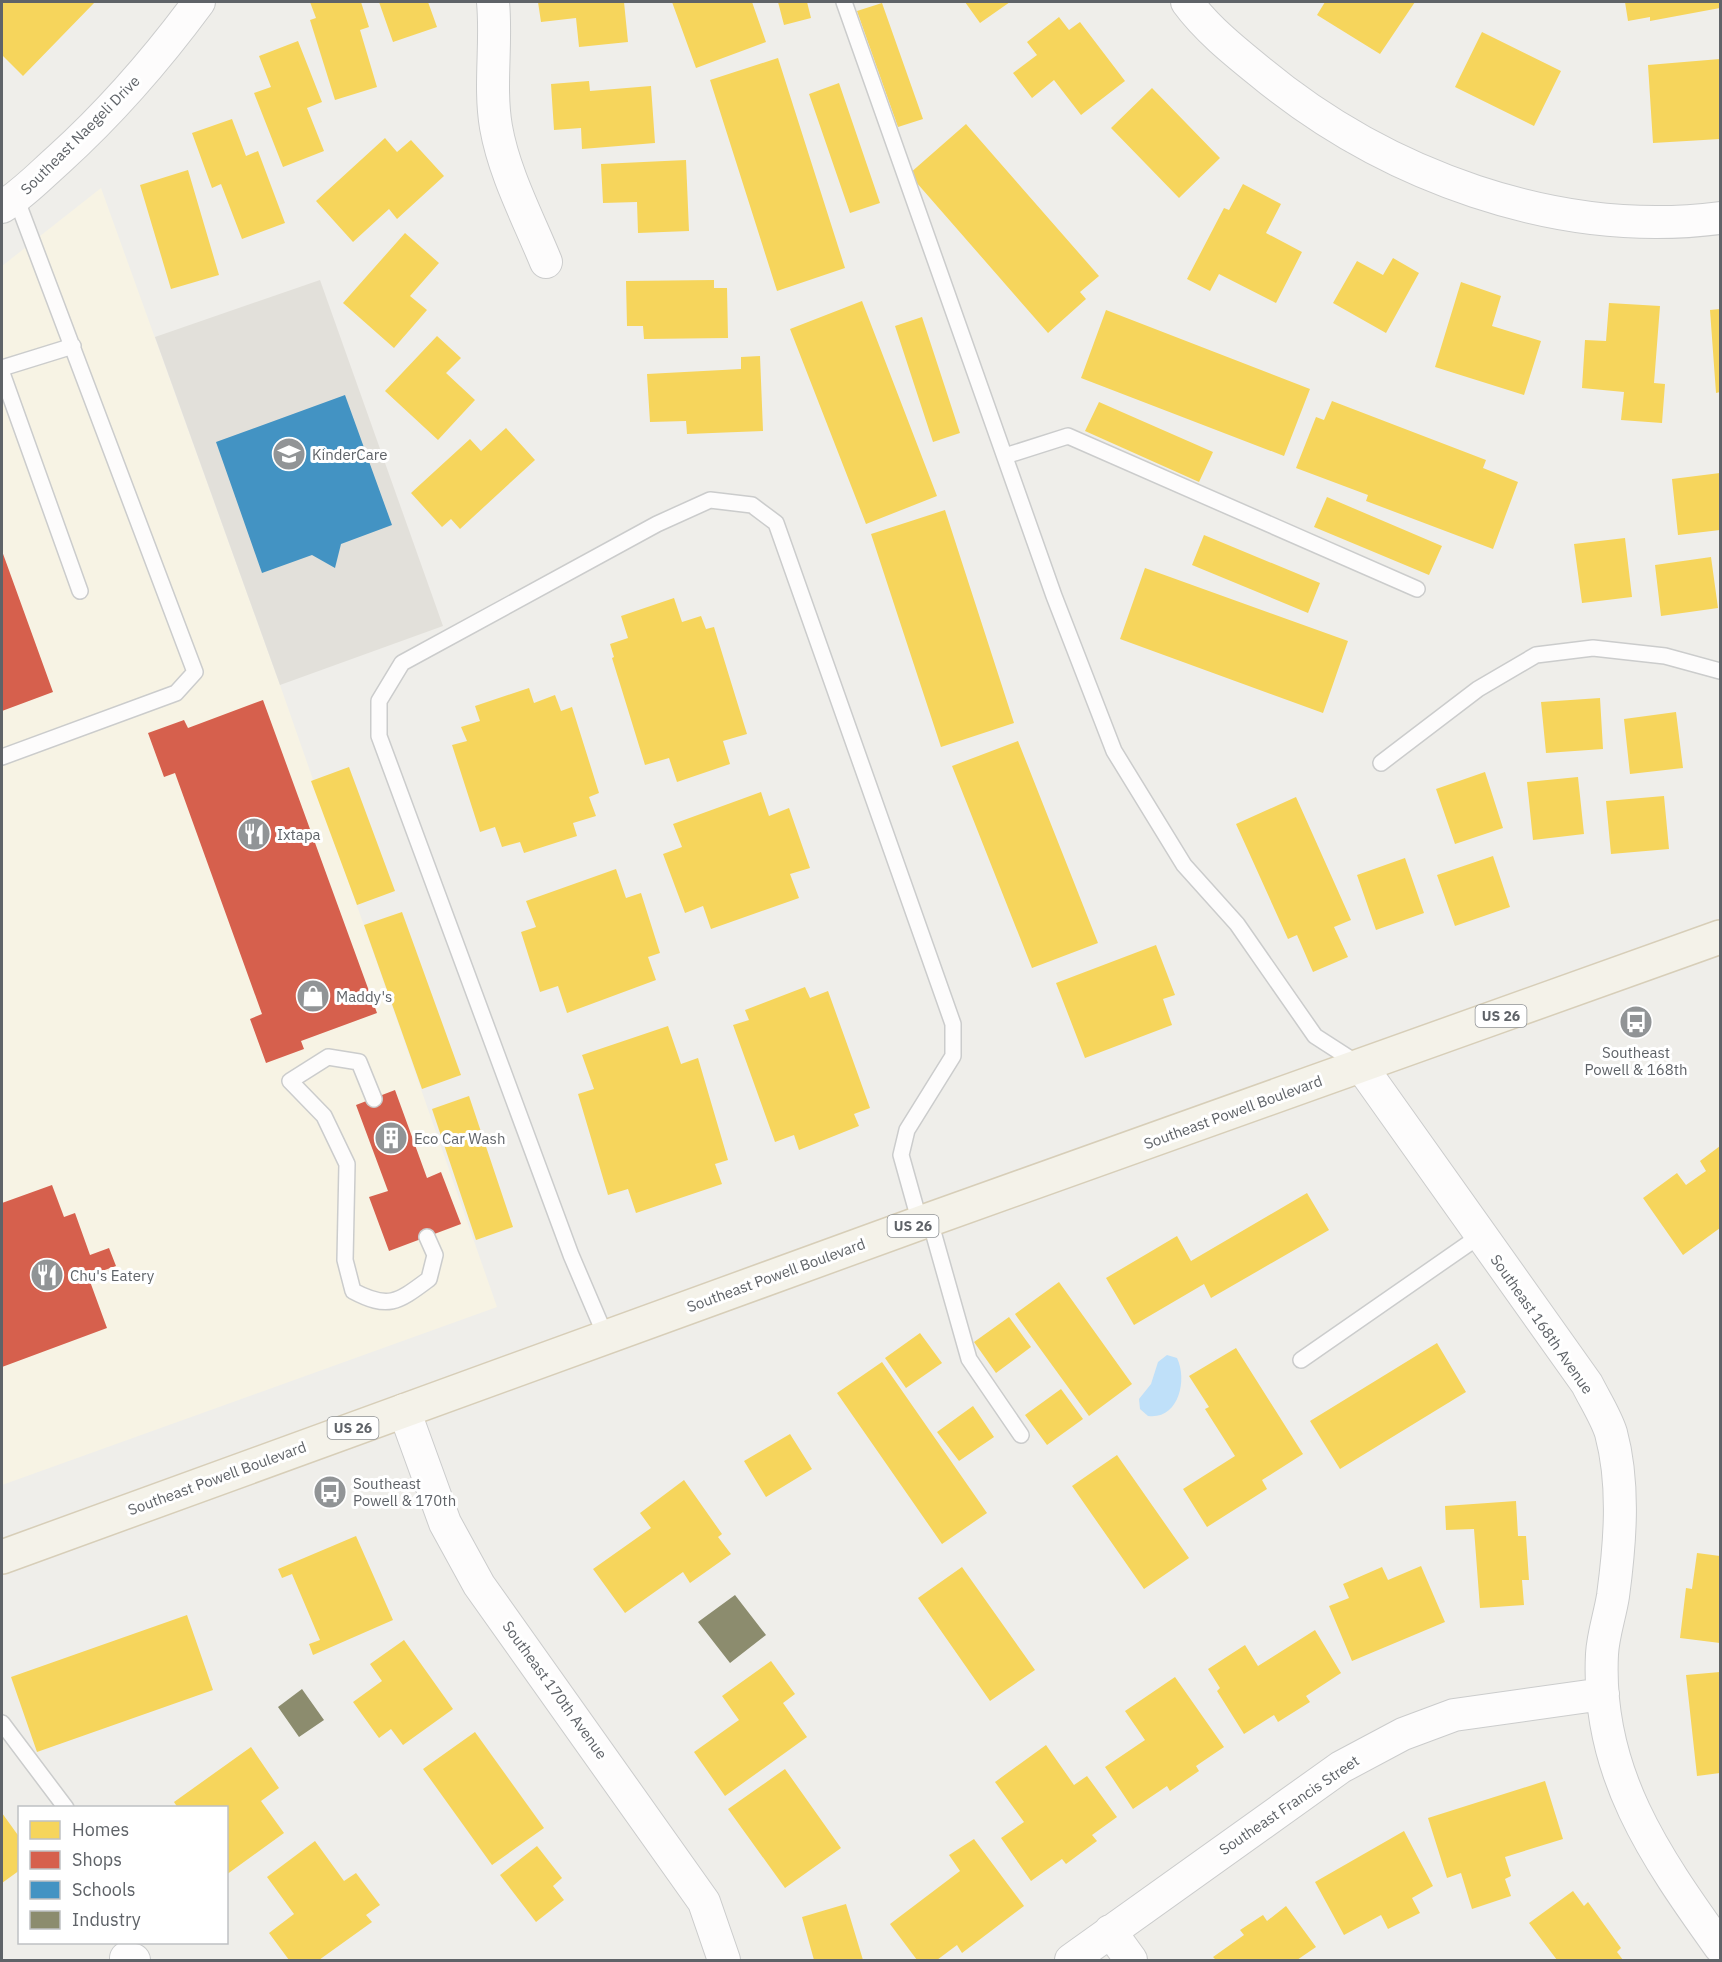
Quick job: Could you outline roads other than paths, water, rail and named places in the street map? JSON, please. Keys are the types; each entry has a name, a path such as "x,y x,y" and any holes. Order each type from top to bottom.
{"main road":[{"name":"Southeast Powell Boulevard","path":"2,1557 606,1337 1720,937"}],"street":[{"name":"Southeast Naegeli Drive","path":"9,203 80,140 136,82 200,2"},
{"path":"493,2 496,37 493,98 496,126 502,153 546,261"},
{"path":"1187,2 1241,56 1314,113 1393,158 1431,175 1526,205 1608,220 1658,222 1720,218"},
{"name":"Southeast 168th Avenue","path":"1361,1066 1587,1384 1610,1433 1618,1481 1620,1540 1602,1653 1603,1694 1622,1782 1641,1829 1670,1877 1720,1947"},
{"name":"Southeast 170th Avenue","path":"404,1410 445,1522 479,1585 704,1902 724,1960"},
{"name":"Southeast Francis Street","path":"1071,1960 1341,1767 1403,1734 1454,1715 1603,1694"},
{"path":"1110,1931 1131,1960"}],"lane":[{"path":"844,2 1054,596 1114,751 1184,865 1237,924 1315,1036 1361,1066"},
{"path":"2,757 176,693 195,672 73,346 9,203"},
{"path":"2,368 73,346"},
{"path":"2,373 80,591"},
{"path":"1005,456 1068,436 1417,589"},
{"path":"606,1337 572,1255 379,736 379,701 402,663 657,524 710,500 752,505 776,523 953,1024 953,1056 907,1130 901,1155 969,1359 1021,1435"},
{"path":"1381,762 1478,689 1536,655 1593,648 1665,656 1720,671"},
{"path":"374,1098 359,1062 328,1057 290,1081 324,1116 347,1164 345,1260 353,1291 375,1302 402,1299 429,1279 435,1256 427,1237"},
{"path":"1302,1360 1481,1235"},
{"path":"2,1723 64,1806"}],"water":[{"path":"1167,1355 1177,1358 1181,1388 1178,1397 1167,1412 1158,1416 1148,1416 1140,1409 1139,1399 1151,1384 1158,1362"}],"place":[{"name":"KinderCare","path":"289,454"},
{"name":"Ixtapa","path":"254,834"},
{"name":"Maddy's","path":"313,996"},
{"name":"Southeast Powell & 168th","path":"1636,1022"},
{"name":"Eco Car Wash","path":"391,1138"},
{"name":"Chu's Eatery","path":"47,1275"},
{"name":"Southeast Powell & 170th","path":"330,1492"}]}
